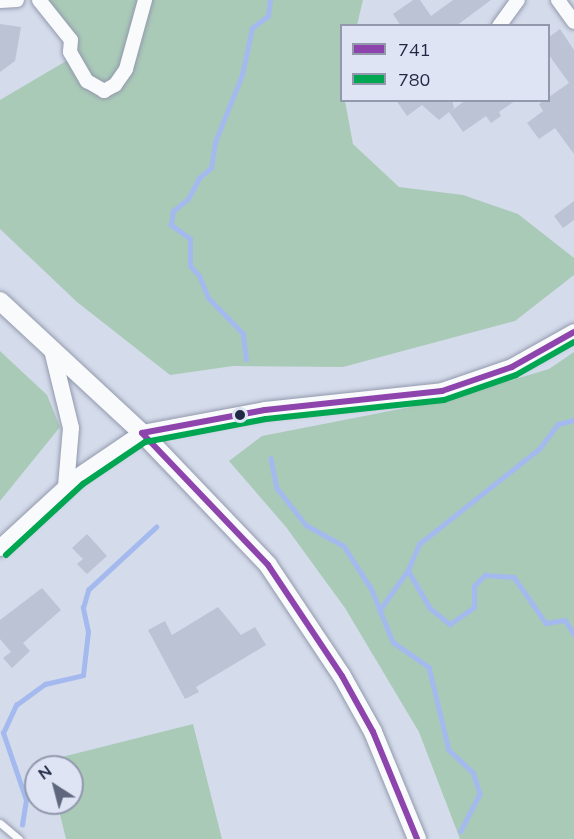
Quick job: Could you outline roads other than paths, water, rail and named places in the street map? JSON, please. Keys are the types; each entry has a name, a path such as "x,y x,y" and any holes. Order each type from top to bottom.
{"main road":[{"path":"0,302 142,433 268,565 352,694 373,732 417,839"}],"street":[{"path":"0,1 17,0"},
{"path":"39,0 71,40 70,52 87,81 104,91 115,85 126,69 145,0"},
{"path":"500,24 518,0"},
{"path":"558,0 574,22"},
{"path":"0,548 66,486 142,433 265,410 442,391 513,367 574,332"},
{"path":"52,350 71,428 66,486"}],"lane":[{"path":"0,823 19,839"}],"waterway":[{"path":"246,360 243,334 208,298 199,276 190,266 190,239 171,225 173,211 188,199 199,178 211,168 215,142 242,75 252,28 268,16 270,0"},
{"path":"408,570 419,544 539,449 558,424 574,420"},
{"path":"271,458 277,488 306,525 344,546 372,590 393,642 429,667 449,750 473,772 480,794 461,831"},
{"path":"22,825 26,800 3,733 16,705 45,684 83,675 88,632 83,608 88,590 156,527"},
{"path":"379,611 408,570 430,608 450,624 474,607 474,586 485,575 514,577 546,623 565,620 574,634"}]}
